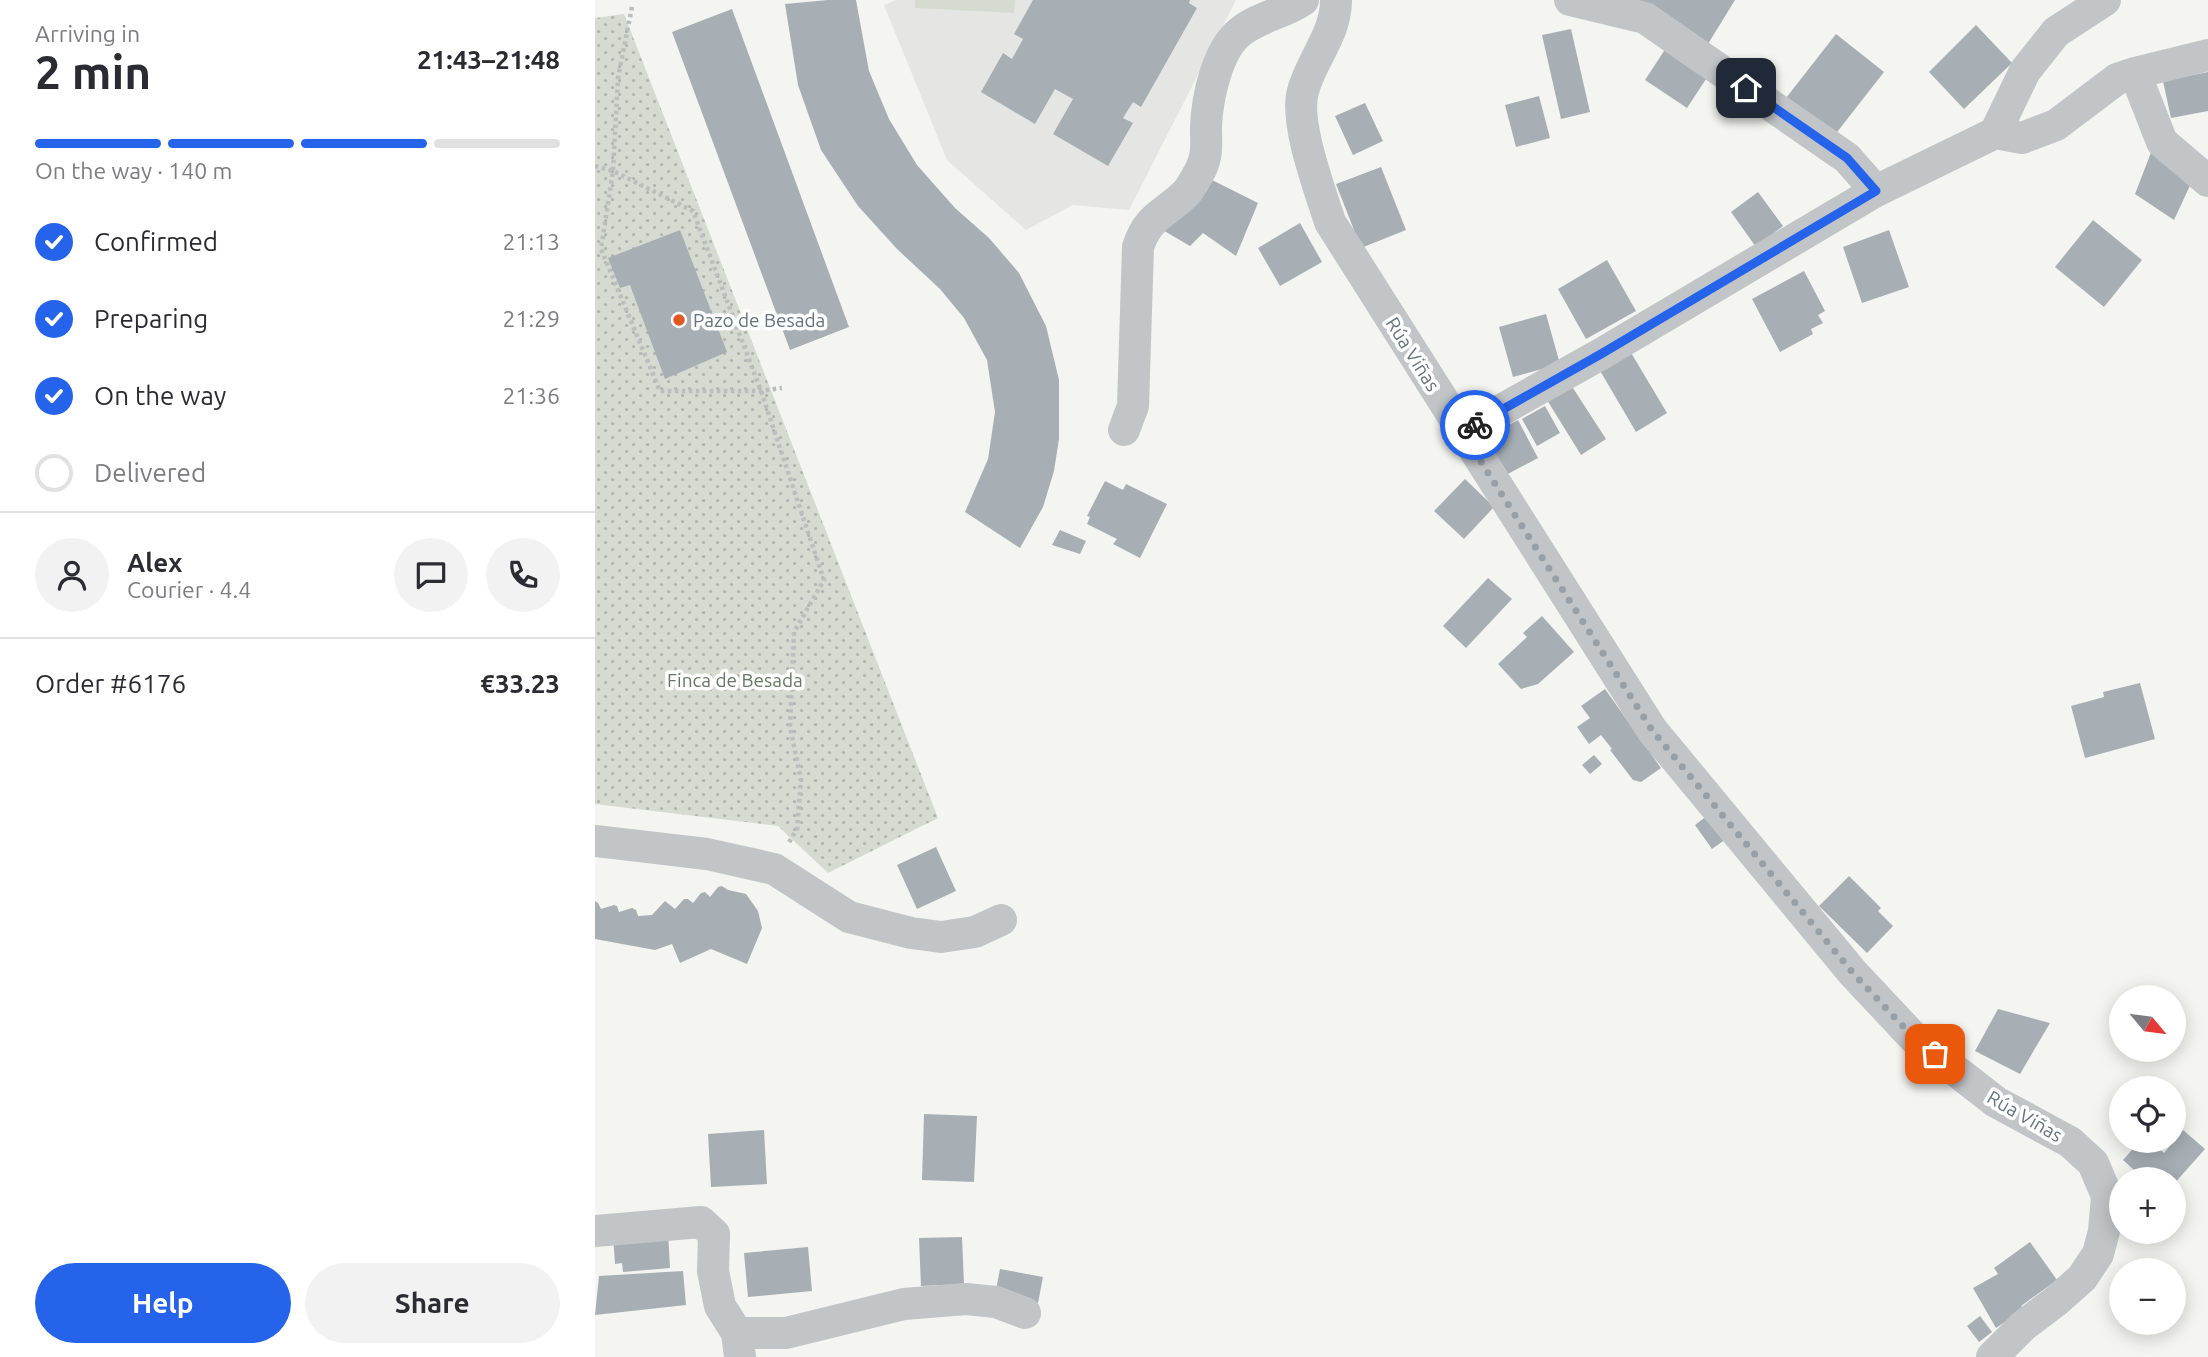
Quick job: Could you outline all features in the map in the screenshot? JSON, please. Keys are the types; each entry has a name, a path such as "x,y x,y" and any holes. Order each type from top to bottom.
{"street":[{"path":"1124,430 1133,406 1137,247 1143,232 1154,218 1187,191 1202,167 1208,149 1206,126 1213,83 1223,53 1239,32 1303,0"},
{"name":"Rúa Viñas","path":"1336,0 1336,19 1303,89 1300,107 1330,222 1652,730 1853,973 1915,1039 1996,1102 2070,1142 2093,1163 2108,1196 2098,1254 2082,1278 2023,1326 1992,1357"},
{"path":"1570,0 1645,18 1847,158 1876,191"},
{"path":"1995,133 2025,71 2056,32 2105,0"},
{"path":"1462,432 1601,354 1876,191 1995,133 2022,138 2056,125 2117,79 2208,55"},
{"path":"2136,73 2162,142 2208,181"},
{"path":"595,841 707,855 774,869 849,917 888,929 941,937 975,932 1001,920"},
{"path":"595,1231 702,1222 714,1234 713,1271 720,1306 738,1345 904,1304 966,1299 996,1302 1025,1313"}],"path":[{"path":"632,7 618,78 613,171 600,249 660,391 761,391 782,388"},
{"path":"595,166 613,171 693,211 761,391 824,580 794,632 790,727 800,780 797,829 774,869"}],"shaded area":[{"path":"896,0 1236,0 1129,210 1073,205 1026,230 947,160 884,5"}],"green space":[{"path":"915,0 1015,0 1014,13 915,8"},
{"name":"Finca de Besada","path":"624,14 938,818 828,873 778,826 595,804 595,18"}],"building":[{"path":"856,0 869,71 889,119 917,165 955,208 989,238 1019,273 1046,326 1059,380 1059,439 1054,471 1043,507 1020,548 965,512 988,459 995,412 987,360 964,318 940,289 897,249 858,206 821,150 798,85 785,4"},
{"path":"1033,0 1190,0 1189,3 1197,8 1141,107 1133,102 1123,118 1133,123 1108,166 1053,134 1073,99 1055,89 1035,124 981,92 1003,53 1012,59 1023,39 1014,34"},
{"path":"1631,0 1735,0 1708,44"},
{"path":"732,9 849,327 790,350 672,32"},
{"path":"1976,25 2012,63 1964,109 1929,72"},
{"path":"1571,29 1590,112 1561,119 1542,35"},
{"path":"1836,34 1884,72 1834,136 1786,98"},
{"path":"1666,48 1708,76 1687,108 1645,80"},
{"path":"2208,72 2208,111 2171,118 2163,81"},
{"path":"1539,96 1550,138 1516,147 1505,105"},
{"path":"1365,103 1383,141 1353,155 1335,116"},
{"path":"2152,150 2194,177 2174,220 2135,194"},
{"path":"1381,167 1406,230 1361,248 1336,184"},
{"path":"1210,179 1258,203 1236,256 1203,233 1190,246 1161,229"},
{"path":"1758,192 1783,226 1756,247 1731,212"},
{"path":"2093,220 2142,260 2104,307 2055,267"},
{"path":"1300,223 1322,262 1280,286 1258,248"},
{"name":"Pazo de Besada","path":"680,230 727,352 665,379 630,285 620,288 608,258"},
{"path":"1889,230 1909,287 1862,303 1843,247"},
{"path":"1607,260 1636,311 1586,339 1558,289"},
{"path":"1804,271 1825,311 1818,315 1823,323 1811,329 1813,334 1780,352 1752,299"},
{"path":"1546,314 1560,364 1513,377 1499,327"},
{"path":"1630,351 1667,413 1636,432 1599,369"},
{"path":"1571,385 1606,439 1581,455 1547,400"},
{"path":"1545,406 1560,433 1537,446 1522,419"},
{"path":"1518,420 1538,458 1504,476 1484,438"},
{"path":"1465,479 1494,507 1464,539 1434,511"},
{"path":"1105,481 1123,490 1126,484 1167,504 1140,558 1113,544 1117,539 1087,524 1090,517 1087,516"},
{"path":"1060,530 1086,541 1080,554 1052,545"},
{"path":"1488,578 1512,599 1466,648 1443,626"},
{"path":"1542,616 1574,652 1538,684 1521,689 1498,664 1527,637 1523,633"},
{"path":"2140,683 2155,739 2085,758 2071,706 2104,697 2103,692"},
{"path":"1605,689 1661,768 1641,782 1633,780 1601,735 1589,744 1577,727 1590,718 1581,706"},
{"path":"1594,755 1602,764 1590,774 1582,765"},
{"path":"1708,815 1726,839 1712,849 1695,825"},
{"path":"936,847 956,891 917,909 897,865"},
{"path":"1849,876 1881,908 1878,911 1893,926 1867,953 1819,906"},
{"path":"722,886 746,894 758,911 762,928 747,964 711,949 680,963 672,944 655,950 595,939 595,901 601,909 614,905 619,912 632,908 638,916 652,915 665,901 675,909 684,899 693,903 701,893 705,892 710,897"},
{"path":"1998,1009 2050,1023 2020,1074 1975,1051"},
{"path":"924,1114 977,1116 974,1182 922,1180"},
{"path":"764,1130 767,1184 711,1187 708,1134"},
{"path":"2186,1133 2205,1149 2186,1170 2186,1167 2131,1167 2123,1160 2129,1153 2186,1153"},
{"path":"668,1232 670,1268 623,1272 622,1263 615,1264 613,1236"},
{"path":"962,1237 964,1284 921,1286 919,1238"},
{"path":"2030,1242 2057,1280 2021,1306 2024,1309 1996,1328 1973,1288 1998,1274 1994,1268"},
{"path":"808,1247 812,1291 748,1297 744,1253"},
{"path":"1000,1269 1043,1277 1038,1303 995,1295"},
{"path":"683,1271 686,1305 595,1315 599,1276"},
{"path":"1980,1316 1992,1332 1979,1342 1967,1326"}],"way so far":[{"path":"1475,425 1462,432 1652,730 1853,973 1915,1039 1935,1054"}],"place":[{"name":"Pazo de Besada","path":"679,320"}],"route":[{"path":"1475,425 1601,354 1876,191 1847,158 1746,88"}]}
